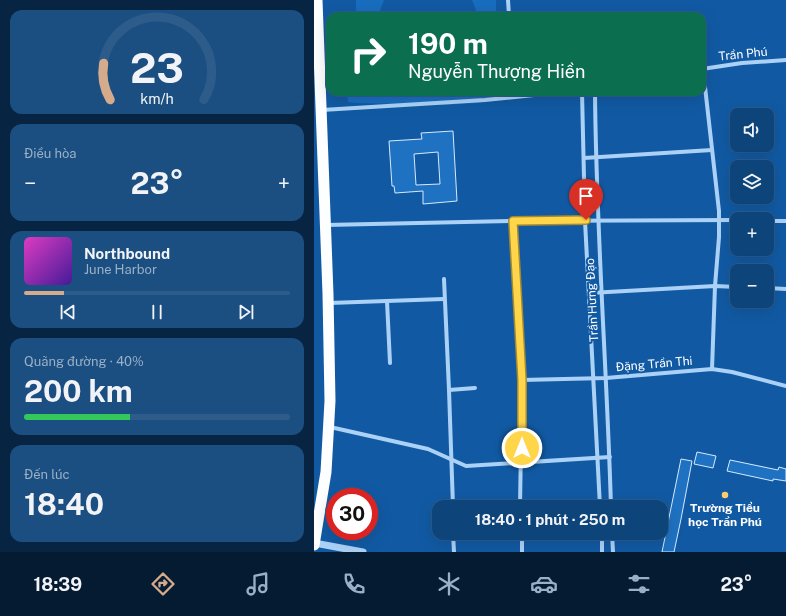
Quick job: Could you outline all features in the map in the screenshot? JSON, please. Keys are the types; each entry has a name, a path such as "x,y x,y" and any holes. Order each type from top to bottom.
{"highway":[{"path":"314,544 326,472 330,401 326,225 318,110 316,30 317,0"}],"street":[{"path":"508,0 509,12"},
{"name":"Trần Phú","path":"706,68 742,63 786,60"},
{"path":"318,110 528,96"},
{"path":"582,96 586,220 600,500"},
{"name":"Trần Hưng Đạo","path":"594,96 595,158 611,500"},
{"path":"705,96 719,205 712,369"},
{"path":"584,158 712,150"},
{"path":"326,225 586,220 730,220"},
{"path":"774,220 786,221"},
{"path":"513,221 522,380 520,500"},
{"path":"444,279 453,500"},
{"path":"590,292 715,286 730,287"},
{"path":"774,289 786,290"},
{"path":"328,303 444,299"},
{"path":"387,301 390,363"},
{"name":"Đặng Trần Thi","path":"522,380 606,378 712,369 732,372 786,386"},
{"path":"449,390 475,388"},
{"path":"329,427 428,449 466,466 610,457"},
{"path":"453,540 454,552"},
{"path":"522,540 522,552"},
{"path":"602,540 602,552"},
{"path":"612,540 613,552"},
{"path":"314,544 363,552"}],"shaded area":[{"path":"356,0 384,0 380,11 356,11"},
{"path":"472,0 496,0 496,12 476,12"},
{"path":"347,96 499,96 479,103 444,105 348,102"}],"building":[{"path":"453,131 457,201 423,204 423,191 395,193 394,186 392,186 389,141 422,139 421,133","holes":["438,152 440,184 416,185 414,154"]},
{"path":"697,452 716,456 713,468 694,464"},
{"path":"681,459 692,461 674,552 662,552 664,540 668,540 668,523"},
{"path":"730,460 778,470 779,467 786,469 786,481 773,479 773,481 727,471"}],"place":[{"name":"Trường Tiểu học Trần Phú","path":"725,495"}],"route":[{"path":"522,448 522,380 513,221 586,220"}]}
